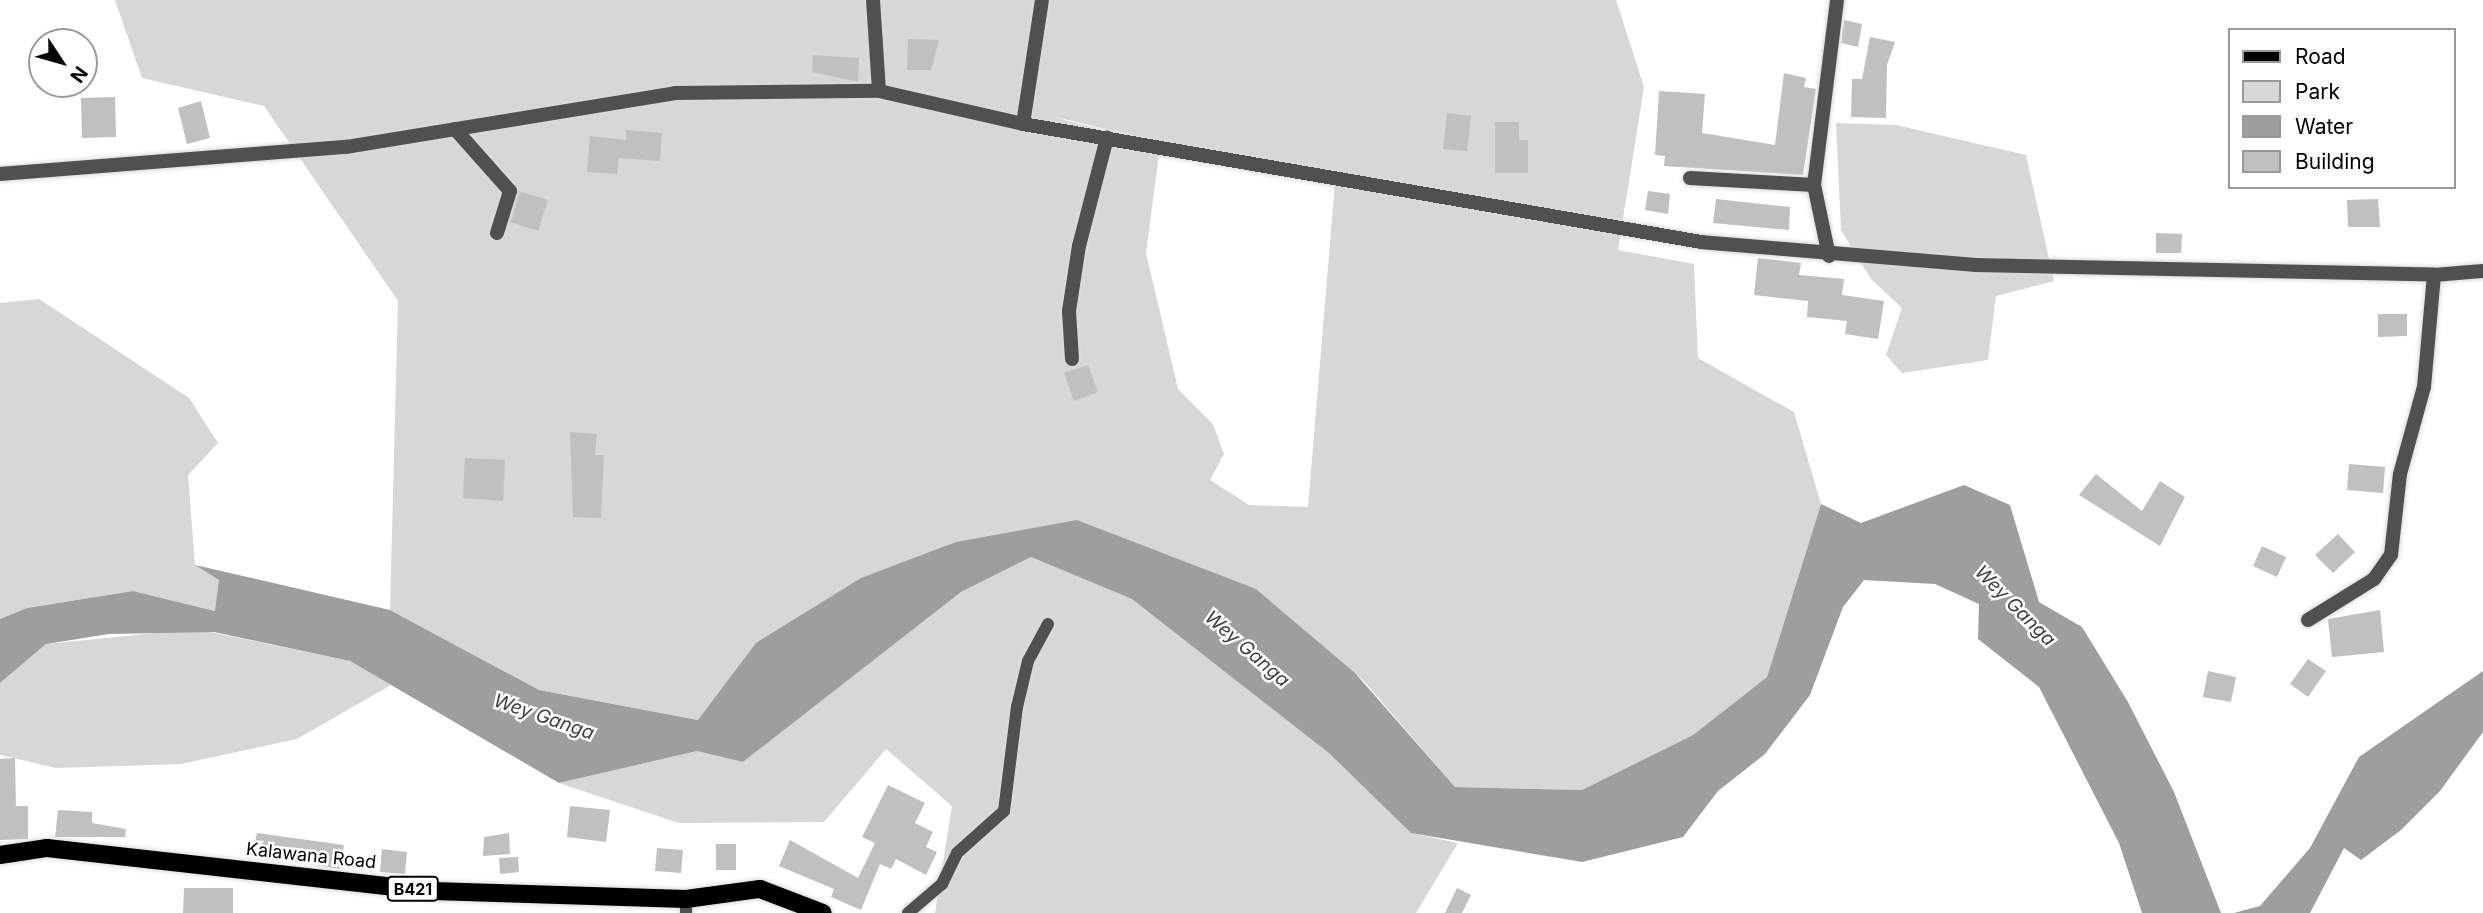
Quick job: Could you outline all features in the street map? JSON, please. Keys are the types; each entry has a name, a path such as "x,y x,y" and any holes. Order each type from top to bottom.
{"main road":[{"name":"Kalawana Road","path":"0,855 47,848 433,891 686,906 760,889 823,913"}],"street":[{"path":"873,0 879,91"},
{"path":"1023,124 1042,0"},
{"path":"1829,256 1814,185 1836,0"},
{"path":"0,174 346,147 675,93 879,91 1023,124 1701,242 1829,256 2434,275 2483,269"},
{"path":"455,129 510,191 497,233"},
{"path":"1072,359 1069,311 1079,246 1107,138"},
{"path":"1690,178 1814,185"},
{"path":"2308,620 2374,579 2391,555 2400,474 2424,387 2434,275"}],"lane":[{"path":"908,913 942,884 957,853 1004,811 1019,695 1028,661 1048,624"}],"green space":[{"path":"115,0 1616,0 1644,87 1618,250 1694,264 1698,358 1794,412 1821,504 1767,677 1693,735 1582,790 1455,787 1363,680 1256,590 1077,520 756,643 699,720 539,690 390,610 398,301 264,106 142,78","holes":["1051,116 1335,183 1308,507 1249,505 1210,480 1224,454 1213,424 1178,389 1146,253 1160,147"]},
{"path":"1836,123 1896,125 2026,155 2054,281 1996,296 1988,360 1902,373 1886,355 1902,308 1871,279 1841,230"},
{"path":"39,299 189,398 218,443 188,475 195,565 219,580 216,611 133,591 27,608 0,619 0,303"},
{"path":"1031,557 1137,601 1336,759 1411,833 1458,843 1416,913 935,913 952,806 886,749 824,822 679,823 559,783 697,751 743,762 961,592"},
{"path":"196,629 350,661 391,685 297,739 181,764 56,768 0,755 0,683 46,644"}],"water":[{"name":"Wey Ganga","path":"1964,485 2010,505 2039,602 2082,627 2128,702 2174,792 2221,913 2142,913 2119,843 2039,687 1978,639 1979,604 1935,584 1864,580 1843,607 1810,695 1765,754 1718,791 1683,837 1582,862 1411,833 1330,754 1132,599 1031,557 961,592 743,762 697,751 559,783 350,661 214,632 109,634 46,644 0,683 0,619 27,608 133,591 215,611 219,580 195,565 390,610 539,690 698,720 756,643 861,578 956,542 1077,520 1256,589 1355,673 1455,787 1582,790 1693,735 1767,677 1821,504 1861,523"},
{"path":"2483,671 2483,732 2440,791 2401,830 2361,860 2344,848 2310,913 2234,913 2260,906 2310,848 2359,757"}],"building":[{"path":"1844,20 1862,24 1858,47 1841,43"},
{"path":"1870,37 1895,42 1887,65 1886,118 1851,117 1852,79 1862,79"},
{"path":"908,39 939,40 931,70 907,70"},
{"path":"813,55 859,58 858,82 812,72"},
{"path":"1784,73 1806,78 1804,87 1816,89 1803,175 1664,166 1665,156 1655,155 1659,91 1705,94 1702,133 1775,145"},
{"path":"115,97 116,137 82,138 81,98"},
{"path":"201,101 210,138 187,144 178,108"},
{"path":"1447,113 1471,116 1467,151 1443,149"},
{"path":"1495,122 1519,122 1519,140 1528,140 1528,173 1495,173"},
{"path":"626,130 662,133 660,161 619,158 617,174 587,172 590,136 626,140"},
{"path":"519,191 548,200 538,231 510,222"},
{"path":"1648,191 1670,194 1668,214 1645,210"},
{"path":"1716,199 1790,207 1789,230 1713,223"},
{"path":"2378,199 2380,227 2348,227 2347,200"},
{"path":"2156,233 2182,234 2181,253 2156,253"},
{"path":"1758,258 1801,263 1799,275 1844,279 1842,295 1884,301 1878,339 1845,334 1847,321 1807,317 1808,301 1754,295"},
{"path":"2378,314 2407,314 2407,336 2378,337"},
{"path":"1088,365 1098,392 1074,401 1064,373"},
{"path":"570,432 597,434 595,455 604,455 601,518 573,517"},
{"path":"465,458 505,460 503,501 463,498"},
{"path":"2349,464 2385,467 2383,493 2347,490"},
{"path":"2096,474 2142,511 2160,481 2185,497 2160,546 2079,495"},
{"path":"2338,534 2355,552 2333,573 2315,555"},
{"path":"2262,546 2286,557 2277,577 2253,566"},
{"path":"2380,610 2384,652 2332,657 2328,619"},
{"path":"2308,659 2326,671 2308,697 2290,684"},
{"path":"2208,671 2236,677 2231,702 2203,697"},
{"path":"15,758 16,806 28,806 28,839 0,840 0,759"},
{"path":"888,785 925,803 915,823 933,832 926,847 937,852 926,875 896,859 891,869 880,864 861,910 831,897 834,889 779,866 790,840 858,878 875,843 862,837"},
{"path":"570,806 610,810 606,842 567,837"},
{"path":"58,810 92,812 92,823 126,829 125,837 55,837"},
{"path":"257,833 344,845 340,869 252,855"},
{"path":"509,833 510,854 483,856 484,837"},
{"path":"716,844 736,844 736,870 716,870"},
{"path":"657,848 683,850 681,873 655,871"},
{"path":"382,849 407,852 405,874 380,872"},
{"path":"518,857 519,872 500,874 499,858"},
{"path":"184,888 233,888 233,913 183,913"},
{"path":"1457,888 1471,895 1462,913 1445,913"}]}
